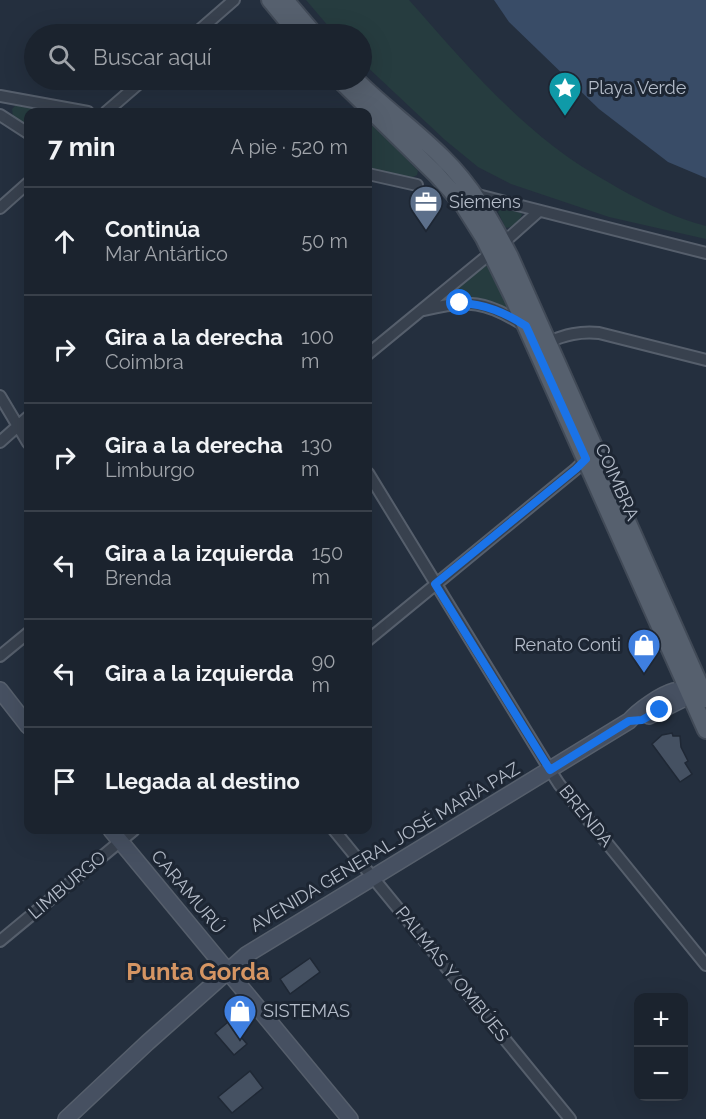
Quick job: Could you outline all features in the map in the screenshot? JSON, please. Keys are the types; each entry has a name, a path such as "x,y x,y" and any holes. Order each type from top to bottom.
{"main road":[{"path":"270,0 290,24"},
{"path":"285,0 305,24"},
{"name":"COIMBRA","path":"349,90 365,108"},
{"name":"COIMBRA","path":"367,90 441,156 474,194 489,218 497,248 526,326 586,459 698,692"},
{"name":"COIMBRA","path":"372,115 436,174 497,248 548,342 698,692 706,730"}],"street":[{"path":"206,24 234,0"},
{"path":"111,108 131,90"},
{"path":"0,96 66,108"},
{"path":"0,115 24,130"},
{"path":"372,175 417,185"},
{"path":"0,208 24,187"},
{"path":"474,194 706,253"},
{"path":"372,351 539,211"},
{"path":"420,310 449,303 472,303 493,308 526,326"},
{"path":"548,342 562,336 587,332 599,333 706,360"},
{"path":"0,396 24,436"},
{"path":"0,442 24,421"},
{"path":"372,637 586,459"},
{"name":"BRENDA","path":"372,480 550,770 706,964"},
{"path":"0,656 24,636"},
{"path":"0,690 24,721"},
{"name":"AVENIDA GENERAL JOSÉ MARÍA PAZ","path":"66,1119 246,955 629,721 638,711 673,691 698,692"},
{"name":"PALMAS Y OMBÚES","path":"337,834 570,1119"},
{"name":"LIMBURGO","path":"0,941 116,835"},
{"name":"CARAMURÚ","path":"116,835 350,1119"}],"green space":[{"path":"306,0 409,0 460,58 533,130 568,157 618,188 672,215 706,226 706,239 609,217 511,184 478,167 445,140 372,71 372,24 326,24"},
{"path":"17,104 37,108 24,108 24,123 13,116 12,109"},
{"path":"372,125 418,171 417,175 411,178 372,170"},
{"path":"502,208 522,214 516,223 507,228 498,212"},
{"path":"489,265 508,306 506,308 451,298 451,294 469,277"}],"water":[{"path":"494,0 706,0 706,178 668,162 599,109 509,22"}],"building":[{"path":"672,733 673,736 680,736 681,747 688,761 685,763 692,774 680,782 652,744 662,735"},
{"path":"310,958 320,972 290,994 280,979"},
{"path":"228,1022 247,1044 234,1055 215,1033"},
{"path":"250,1071 263,1088 232,1113 218,1097"}],"place":[{"name":"Playa Verde","path":"565,117"},
{"name":"Siemens","path":"426,231"},
{"name":"Renato Conti","path":"644,674"},
{"name":"SISTEMAS","path":"240,1040"}],"district":[{"name":"Punta Gorda","path":"198,972"}],"route":[{"path":"460,303 493,308 526,326 586,459 435,584 550,770 629,721 642,720 660,710"}]}
